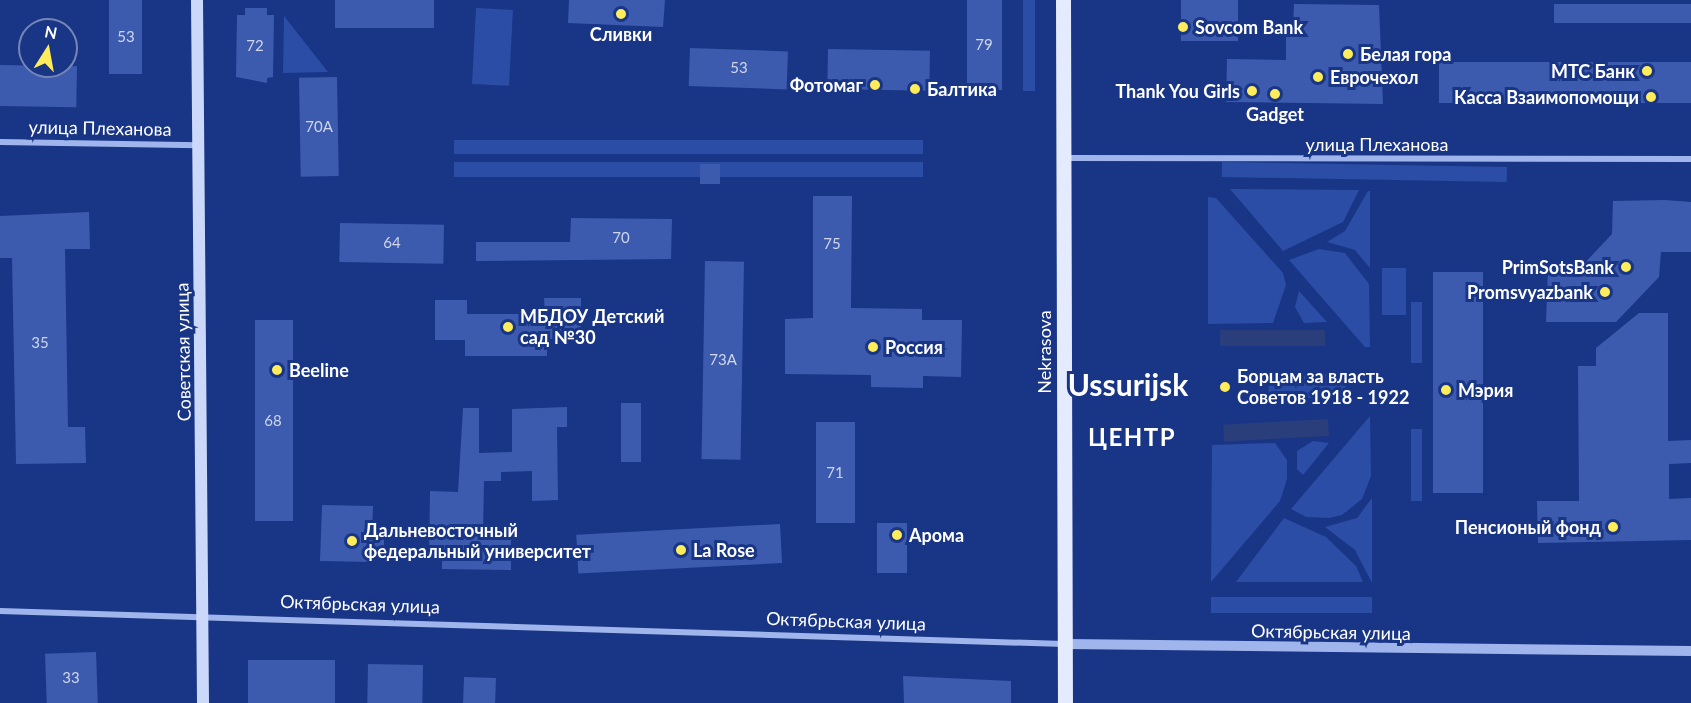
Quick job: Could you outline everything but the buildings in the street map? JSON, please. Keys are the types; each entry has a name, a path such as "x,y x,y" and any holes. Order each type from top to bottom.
{"main road":[{"name":"Советская улица","path":"197,0 203,703"},
{"name":"Nekrasova","path":"1063,0 1065,703"}],"street":[{"name":"улица Плеханова","path":"0,142 199,145"},
{"name":"улица Плеханова","path":"1064,158 1691,159"},
{"name":"Октябрьская улица","path":"0,611 203,615 1065,644 1691,651"}],"shaded area":[{"path":"1023,0 1035,0 1035,91 1023,91"},
{"path":"476,8 513,10 509,86 472,84"},
{"path":"284,16 328,72 283,73"},
{"path":"454,140 923,140 923,154 454,154"},
{"path":"454,162 923,162 923,177 454,177"},
{"path":"1222,162 1507,167 1507,182 1222,177"},
{"path":"1230,189 1359,190 1343,222 1283,251"},
{"path":"1370,191 1370,268 1355,250 1327,242 1345,231"},
{"path":"1208,197 1216,198 1283,273 1286,285 1273,323 1208,324"},
{"path":"1319,249 1345,253 1369,284 1370,347 1365,347 1289,260"},
{"path":"1382,268 1406,268 1406,315 1382,315"},
{"path":"1299,291 1327,322 1304,323 1295,307"},
{"path":"1411,302 1422,302 1422,363 1411,363"},
{"path":"1220,330 1325,330 1325,346 1220,346"},
{"path":"1269,373 1346,374 1346,398 1269,397"},
{"path":"1370,416 1371,476 1362,499 1342,515 1329,518 1306,517 1291,509"},
{"path":"1328,419 1329,436 1224,441 1223,424"},
{"path":"1411,429 1422,429 1422,501 1411,501"},
{"path":"1313,441 1329,443 1303,475 1297,469 1297,451"},
{"path":"1275,443 1287,460 1287,479 1280,501 1211,582 1212,445"},
{"path":"1372,498 1372,583 1355,550 1325,527 1357,518"},
{"path":"1284,518 1326,537 1356,566 1363,582 1236,582"},
{"path":"1211,597 1372,597 1372,613 1211,613"}],"place":[{"name":"Сливки","path":"621,14"},
{"name":"Sovcom Bank","path":"1183,27"},
{"name":"Белая гора","path":"1348,54"},
{"name":"МТС Банк","path":"1647,71"},
{"name":"Еврочехол","path":"1318,77"},
{"name":"Фотомаг","path":"875,85"},
{"name":"Балтика","path":"915,89"},
{"name":"Thank You Girls","path":"1252,91"},
{"name":"Gadget","path":"1275,94"},
{"name":"Касса Взаимопомощи","path":"1651,97"},
{"name":"PrimSotsBank","path":"1626,267"},
{"name":"Promsvyazbank","path":"1605,292"},
{"name":"МБДОУ Детский сад №30","path":"508,327"},
{"name":"Россия","path":"873,347"},
{"name":"Beeline","path":"277,370"},
{"name":"Борцам за власть Советов 1918 - 1922","path":"1225,387"},
{"name":"Мэрия","path":"1446,390"},
{"name":"Пенсионый фонд","path":"1613,527"},
{"name":"Арома","path":"897,535"},
{"name":"Дальневосточный федеральный университет","path":"352,541"},
{"name":"La Rose","path":"681,550"}],"district":[{"name":"Ussurijsk","path":"1128,384"},
{"name":"ЦЕНТР","path":"1132,437"}]}
